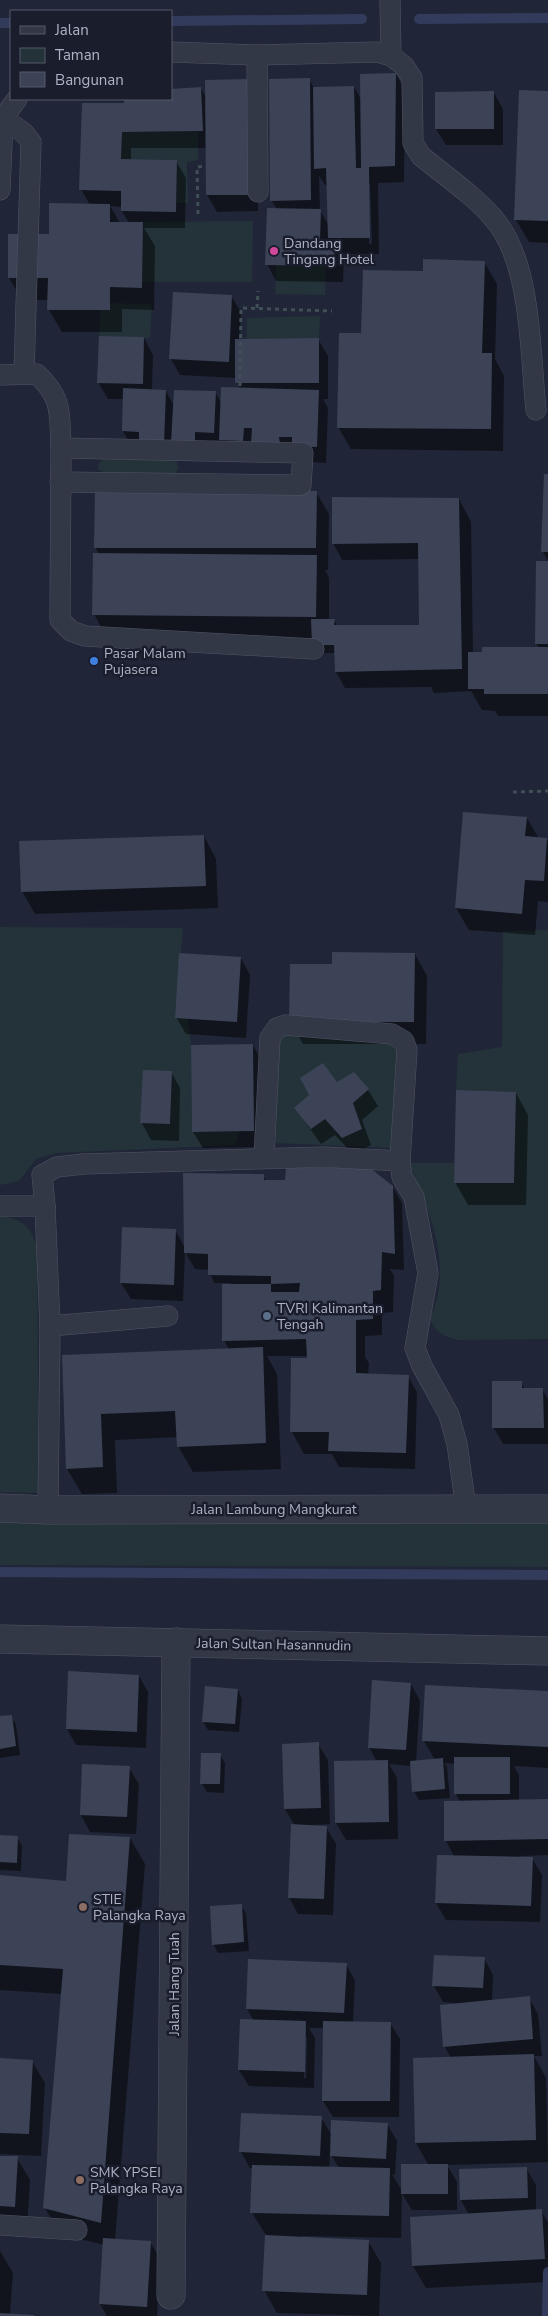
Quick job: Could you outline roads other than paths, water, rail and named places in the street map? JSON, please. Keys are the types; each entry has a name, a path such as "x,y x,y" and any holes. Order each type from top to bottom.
{"street":[{"name":"Jalan Lambung Mangkurat","path":"0,1508 48,1510 548,1509"},
{"name":"Jalan Sultan Hasannudin","path":"0,1639 548,1651"},
{"name":"Jalan Hang Tuah","path":"171,2295 176,1642"}],"lane":[{"path":"390,0 391,56"},
{"path":"172,52 257,55 377,52 391,56 404,66 412,78 413,143 421,156 494,218 514,252 524,290 536,410"},
{"path":"257,55 258,192"},
{"path":"0,190 1,118 16,100"},
{"path":"1,118 24,133 31,142 24,373"},
{"path":"0,374 37,374 48,385 58,400 61,448 60,620 71,632 86,636 314,649"},
{"path":"60,482 301,485 303,453 61,448"},
{"path":"190,451 190,483"},
{"path":"253,452 253,484"},
{"path":"264,1158 270,1038 277,1028 286,1026 392,1034 404,1041 407,1050 400,1161 402,1177 414,1197 428,1272 415,1348 422,1366 449,1415 457,1444 466,1508"},
{"path":"48,1510 50,1326 42,1175 57,1167 83,1164 324,1157 400,1161"},
{"path":"0,1206 45,1206"},
{"path":"50,1326 168,1316"},
{"path":"0,2225 77,2230"}],"waterway":[{"path":"419,19 548,18"},
{"path":"172,21 362,19"},
{"path":"0,23 10,23"},
{"path":"0,1572 548,1575"},
{"path":"547,2316 548,2272"}],"place":[{"name":"Dandang Tingang Hotel","path":"274,251"},
{"name":"Pasar Malam Pujasera","path":"94,661"},
{"name":"TVRI Kalimantan Tengah","path":"267,1316"},
{"name":"STIE Palangka Raya","path":"83,1907"},
{"name":"SMK YPSEI Palangka Raya","path":"80,2180"}]}
